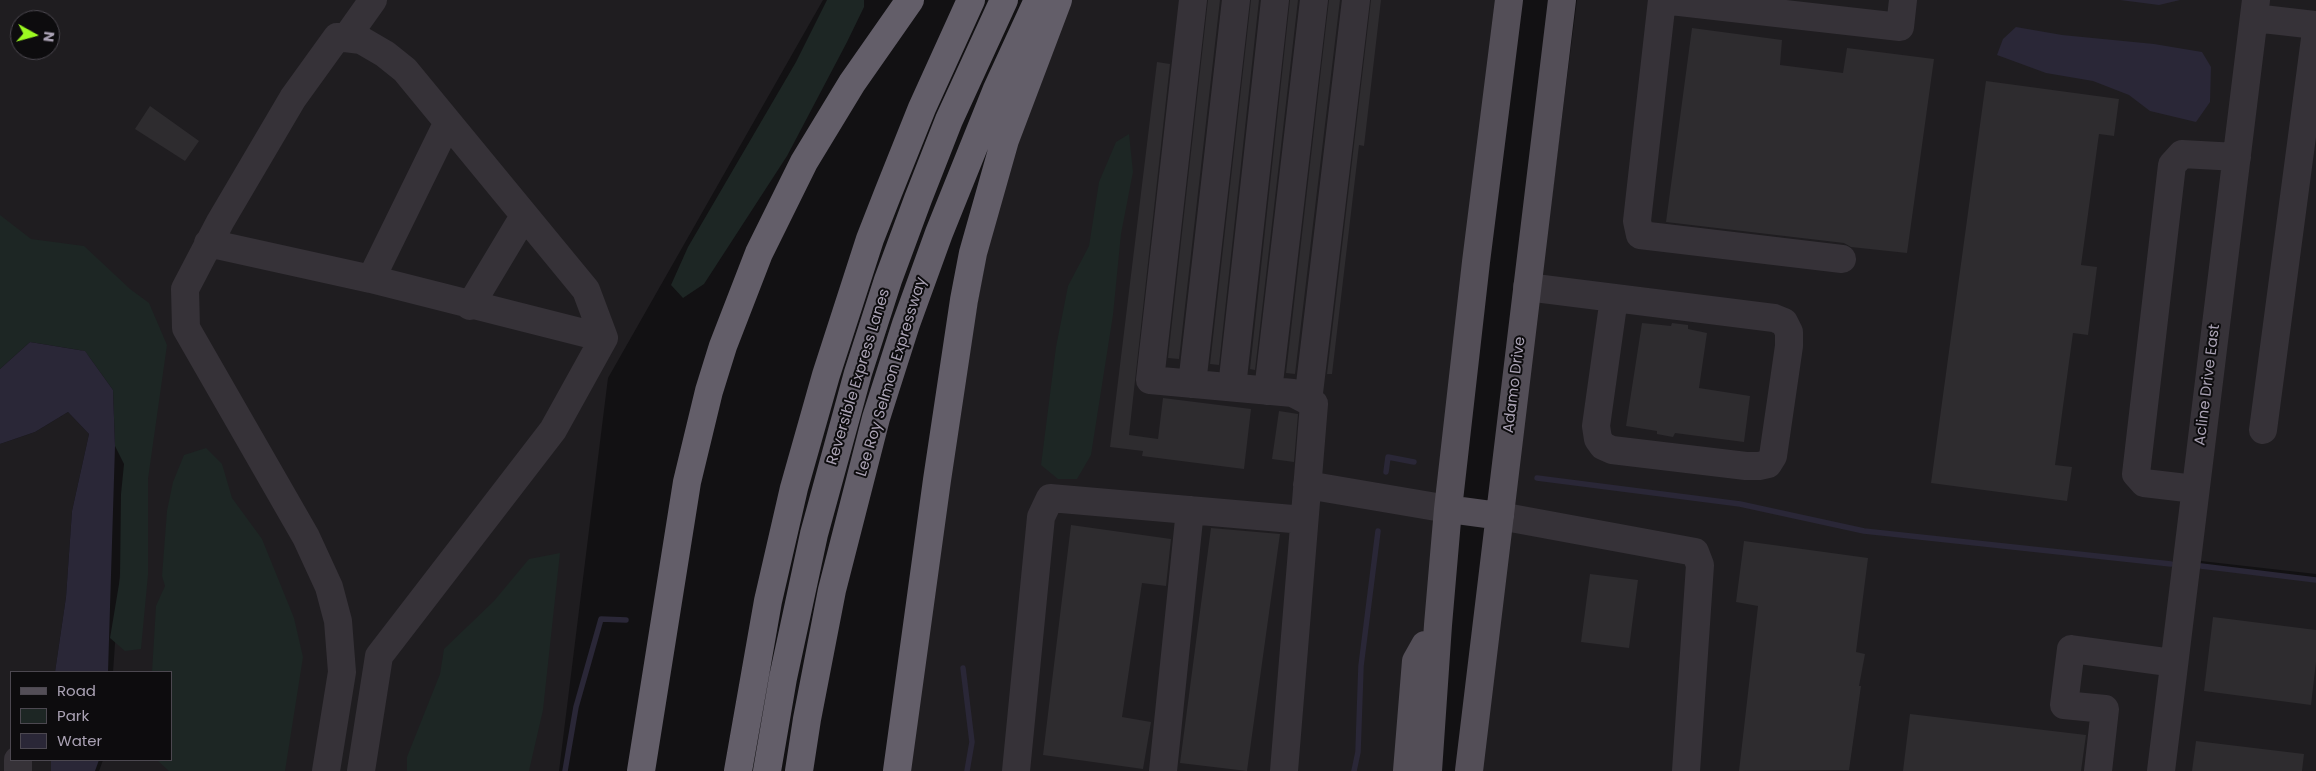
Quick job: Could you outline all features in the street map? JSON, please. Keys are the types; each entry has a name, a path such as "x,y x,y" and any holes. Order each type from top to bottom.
{"highway":[{"path":"641,771 687,482 723,346 759,253 804,162 852,83 910,0"},
{"path":"738,771 768,601 794,488 826,375 870,240 891,185 922,108 971,0"},
{"name":"Reversible Express Lanes","path":"767,771 783,678 814,534 858,373 888,280 925,182 953,111 1004,0"},
{"name":"Lee Roy Selmon Expressway","path":"799,771 832,590 879,408 939,233 997,89 1038,0"},
{"path":"897,771 936,480 973,253 1005,140 1058,0"}],"main road":[{"path":"1428,771 1448,509 1509,0"},
{"name":"Adamo Drive","path":"1469,771 1562,0"},
{"path":"1448,509 1500,516"},
{"path":"1407,771 1416,661 1438,622"}],"street":[{"path":"346,38 373,0"},
{"path":"1193,0 1150,380 1293,393 1314,404 1284,771"},
{"path":"1192,384 1236,0"},
{"path":"1232,388 1275,0"},
{"path":"1268,390 1314,0"},
{"path":"1308,401 1356,0"},
{"path":"1842,259 1640,235 1638,221 1662,0 1900,27 1903,0"},
{"path":"2255,9 2316,25"},
{"name":"Acline Drive East","path":"2160,771 2255,9"},
{"path":"2263,430 2316,31"},
{"path":"326,771 342,672 338,621 329,587 318,562 186,328 185,289 208,243 298,91 337,37 361,40 386,54 405,70 447,124 586,290 604,338 553,430 379,656 361,771"},
{"path":"371,279 447,124"},
{"path":"2195,489 2144,483 2136,474 2172,165 2182,154 2237,158"},
{"path":"470,306 524,216"},
{"path":"1167,228 1327,247"},
{"path":"208,243 371,279 470,306 604,338"},
{"path":"1527,287 1774,318 1784,322 1789,332 1790,346 1773,456 1768,464 1759,466 1736,464 1612,450 1603,446 1598,439 1596,426 1614,298"},
{"path":"1307,484 1448,509"},
{"path":"1016,771 1041,517 1050,498 1304,520"},
{"path":"1163,771 1190,510"},
{"path":"1500,516 1695,552 1700,565 1686,771"},
{"path":"2098,771 2105,710 2064,705 2071,649 2174,663"}],"shaded area":[{"path":"0,0 823,0 608,378 559,771 99,771 103,761 172,761 172,671 113,671 125,501 130,387 0,289"},
{"path":"1059,0 1510,0 1416,771 909,771 959,405 988,245"},
{"path":"1577,0 2252,0 2154,771 1478,771"},
{"path":"2263,0 2316,0 2316,574 2192,560"},
{"path":"68,412 89,434 72,511 66,597 55,671 10,671 10,761 51,761 51,771 0,771 0,444 35,432"},
{"path":"2187,566 2316,582 2316,771 2162,771"}],"green space":[{"path":"827,0 864,0 864,7 787,156 704,284 683,298 671,285 688,247 796,62"},
{"path":"1129,134 1133,172 1121,234 1113,315 1091,455 1077,479 1058,479 1041,465 1056,347 1068,286 1089,246 1099,182 1116,142"},
{"path":"0,215 31,239 84,246 130,289 149,303 167,345 148,479 148,575 141,649 125,651 110,638 120,578 121,494 124,464 115,446 113,390 85,351 30,342 0,369"},
{"path":"206,448 222,464 232,498 262,539 294,618 303,657 285,771 169,771 158,761 172,761 172,671 152,671 156,606 165,586 162,576 167,511 173,482 184,455"},
{"path":"560,553 543,710 529,771 407,771 407,757 440,674 444,649 494,601 529,559"}],"water":[{"path":"2120,0 2180,0 2159,5"},
{"path":"2016,27 2062,35 2154,44 2202,52 2211,67 2210,102 2196,122 2150,111 2129,95 2093,81 2046,73 1997,55 2003,39"},
{"path":"30,342 85,351 113,390 115,446 108,671 55,671 66,597 72,511 89,434 68,412 35,432 0,444 0,369"},
{"path":"51,761 99,761 95,771 51,771"}],"building":[{"path":"1208,0 1220,0 1179,359 1168,358"},
{"path":"1251,0 1259,0 1219,365 1210,364"},
{"path":"1290,0 1298,0 1255,370 1250,369"},
{"path":"1329,0 1340,0 1295,374 1286,373"},
{"path":"1371,0 1381,0 1364,146 1359,145 1332,374 1327,374"},
{"path":"1692,28 1782,40 1780,65 1843,73 1847,48 1934,59 1907,253 1851,247 1844,243 1666,222"},
{"path":"1157,62 1170,64 1129,435 1158,439 1163,398 1251,409 1244,469 1142,456 1143,451 1110,447"},
{"path":"1986,81 2119,99 2114,136 2099,134 2081,265 2097,267 2088,335 2073,333 2055,465 2072,467 2067,501 1931,483"},
{"path":"150,106 199,141 185,161 135,129"},
{"path":"1642,323 1671,326 1672,323 1688,325 1688,329 1707,333 1699,388 1750,396 1744,442 1675,433 1673,437 1657,434 1657,431 1626,426"},
{"path":"1279,411 1298,414 1294,462 1272,459"},
{"path":"1071,525 1171,539 1166,586 1142,583 1122,717 1151,722 1143,769 1043,755"},
{"path":"1211,528 1280,534 1247,771 1180,763"},
{"path":"1744,541 1868,558 1856,652 1865,654 1859,686 1861,686 1849,770 1739,771 1758,606 1736,602"},
{"path":"1590,574 1638,580 1629,648 1581,642"},
{"path":"2213,617 2316,630 2316,662 2311,705 2204,691"},
{"path":"1910,714 2086,735 2081,771 1903,771"},
{"path":"2196,741 2304,754 2302,771 2192,771"}],"waterway":[{"path":"1386,472 1388,457 1414,462"},
{"path":"1537,478 1740,504 1864,531 2171,564"},
{"path":"1354,771 1358,752 1361,666 1378,531"},
{"path":"2201,566 2316,580"},
{"path":"565,771 576,707 601,619 626,620"},
{"path":"963,668 972,742 967,771"}]}
